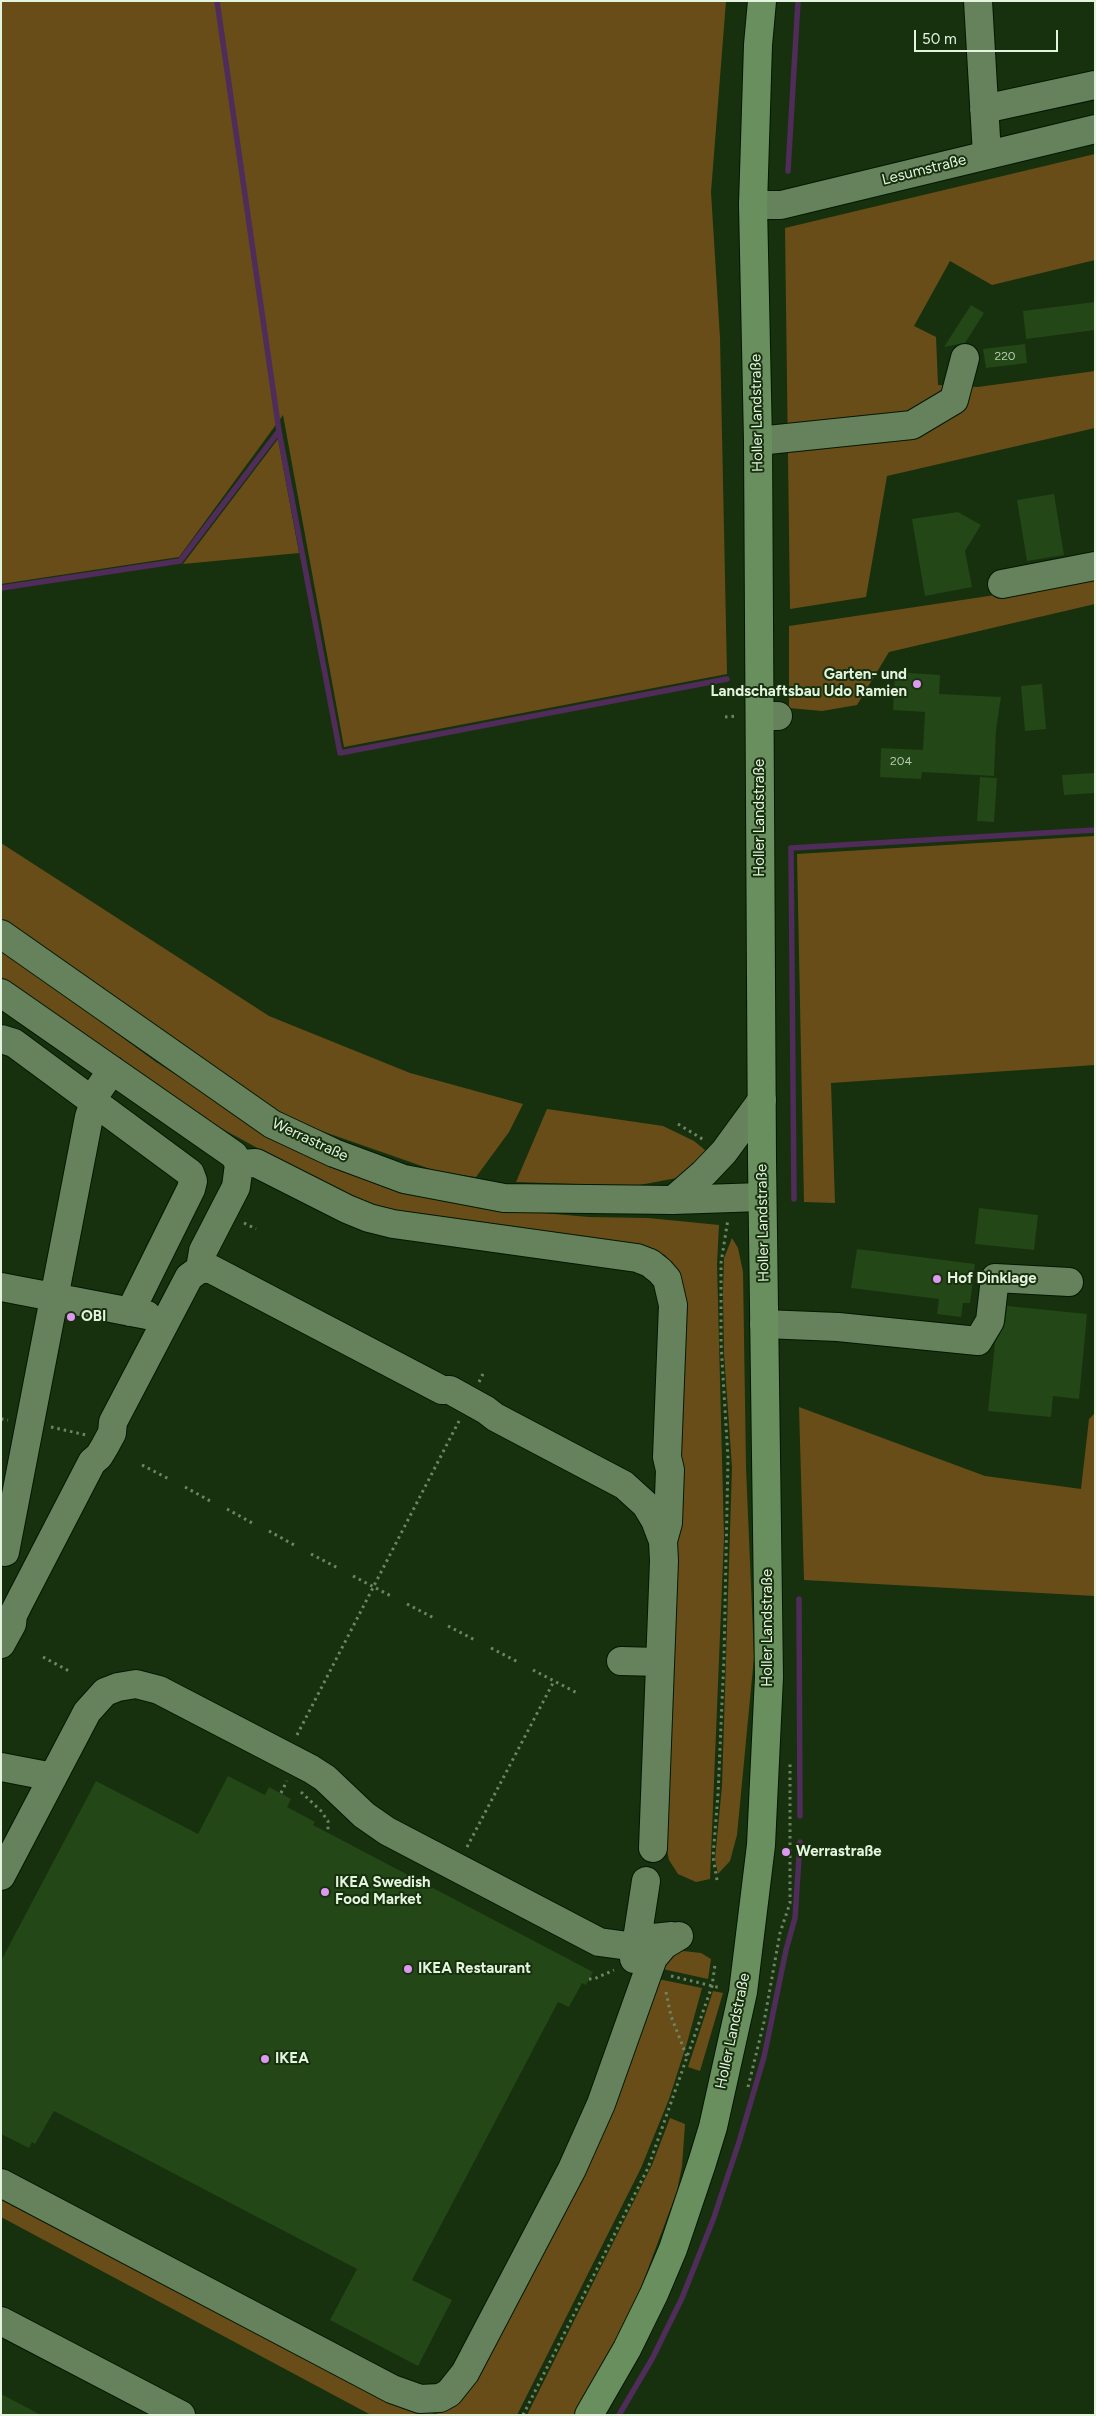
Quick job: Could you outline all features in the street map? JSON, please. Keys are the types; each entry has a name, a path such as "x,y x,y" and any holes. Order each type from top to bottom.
{"main road":[{"name":"Holler Landstraße","path":"589,2415 628,2349 673,2249 712,2126 743,1992 761,1845 769,1677 762,1100 769,716 758,441 753,205 758,45 762,1"}],"street":[{"path":"978,1 987,155"},
{"path":"984,109 1095,85"},
{"name":"Lesumstraße","path":"753,205 781,205 1095,129"},
{"path":"758,441 912,425 954,400 964,358"},
{"path":"1002,584 1095,566"},
{"name":"Werrastraße","path":"1,934 272,1124 334,1153 404,1179 504,1198 673,1200 762,1197"},
{"path":"1,992 234,1155 239,1164 236,1187 203,1251 200,1269"},
{"path":"1,1039 14,1043 190,1173 193,1181 189,1194 130,1312"},
{"path":"5,1552 89,1117 97,1092 112,1070"},
{"path":"673,1200 704,1173 724,1152 762,1100"},
{"path":"239,1164 256,1163 347,1209 369,1218 393,1224 618,1256 650,1263 667,1280 673,1305 667,1457 670,1470 668,1523 663,1541"},
{"path":"1,1644 12,1624 13,1615 19,1603 92,1462 100,1456 112,1432 113,1422 189,1277 200,1269 211,1269 442,1390 450,1390 495,1417 624,1485 646,1505 655,1520 663,1541 664,1561 653,1848"},
{"path":"764,1324 838,1327 978,1341 990,1321 994,1278 1069,1282"},
{"path":"1,1287 168,1319"},
{"path":"624,1485 645,1482 653,1477 667,1457"},
{"path":"621,1662 659,1662"},
{"path":"1,1876 87,1712 96,1700 105,1692 118,1686 130,1684 146,1686 311,1769 325,1778 364,1814 387,1831 426,1853 629,1956"},
{"path":"1,1767 53,1777"},
{"path":"628,2026 629,1956 646,1881"},
{"path":"1,2183 392,2388 420,2399 440,2398 449,2393 465,2373 572,2169 601,2104 653,1958 664,1945 679,1936 653,1938 629,1956"},
{"path":"1,2321 181,2415"}],"path":[{"path":"716,1880 713,1857 718,1794 724,1657 728,1458 721,1344 721,1263 731,1197"},
{"path":"248,1225 256,1229"},
{"path":"294,1741 375,1587 483,1374"},
{"path":"47,1427 83,1434 93,1439"},
{"path":"142,1465 170,1479"},
{"path":"185,1487 212,1502"},
{"path":"227,1509 254,1524"},
{"path":"269,1532 296,1546"},
{"path":"311,1554 338,1568"},
{"path":"353,1576 391,1596"},
{"path":"407,1604 434,1618"},
{"path":"448,1626 475,1640"},
{"path":"491,1648 518,1662"},
{"path":"42,1657 69,1671"},
{"path":"533,1670 579,1694"},
{"path":"466,1850 554,1681"},
{"path":"281,1778 293,1786"},
{"path":"281,1793 287,1781"},
{"path":"299,1790 325,1816 328,1822 328,1833"},
{"path":"589,1979 594,1979 629,1956"},
{"path":"523,2415 648,2168 688,2059 712,1986 715,1965"},
{"path":"663,1974 712,1986"},
{"path":"664,1983 671,2016 688,2059"}],"shaded area":[{"path":"1,1 726,1 711,192 720,338 727,674 344,747 283,415 179,557 1,584"},
{"path":"1095,154 1095,260 992,285 950,261 914,326 936,337 938,385 978,387 1095,371 1095,428 887,476 866,597 790,609 785,228"},
{"path":"278,439 299,553 183,564"},
{"path":"1095,580 1095,604 889,652 857,705 822,711 789,708 789,626"},
{"path":"1095,836 1095,1065 831,1083 835,1203 804,1202 797,854"},
{"path":"1,843 269,1016 410,1073 523,1104 509,1132 476,1177 439,1172 290,1120 1,921"},
{"path":"1,949 156,1062 212,1098 519,1211 589,1217 648,1218 719,1225 717,1264 724,1537 710,1879 696,1882 678,1874 669,1860 666,1845 682,1297 680,1273 665,1255 637,1245 391,1211 331,1188 206,1120 1,977"},
{"path":"547,1109 663,1126 694,1141 711,1155 682,1177 634,1186 516,1182"},
{"path":"732,1238 738,1248 743,1272 746,1468 754,1657 737,1835 730,1861 718,1874 715,1859 722,1786 732,1468 724,1353 723,1293 724,1258"},
{"path":"799,1407 985,1476 1081,1489 1089,1419 1095,1413 1095,1596 804,1580"},
{"path":"683,1951 701,1953 711,1959 708,1979 658,1968 676,1953"},
{"path":"653,1978 702,1988 687,2043 669,2099 641,2168 517,2415 371,2415 1,2217 1,2194 409,2410 436,2414 458,2401"},
{"path":"713,1991 723,1993 700,2071 688,2067"},
{"path":"670,2118 685,2124 682,2166 677,2191 636,2301 609,2354 574,2415 527,2415 652,2165"}],"building":[{"path":"1095,302 1095,330 1026,339 1023,311"},
{"path":"971,305 984,313 965,343 944,347"},
{"path":"1025,344 1027,363 986,368 983,349"},
{"path":"1054,494 1064,555 1027,561 1017,500"},
{"path":"958,512 981,525 965,551 972,587 925,596 912,519"},
{"path":"895,672 940,675 939,694 1001,697 996,729 994,776 922,772 921,779 880,777 881,748 923,750 925,712 893,710"},
{"path":"1042,684 1046,729 1025,731 1021,686"},
{"path":"1095,773 1095,793 1064,795 1062,775"},
{"path":"980,777 997,778 994,822 977,821"},
{"path":"979,1208 1038,1215 1034,1250 975,1244"},
{"name":"Hof Dinklage","path":"857,1249 975,1264 970,1303 963,1303 961,1317 937,1314 939,1299 851,1288"},
{"path":"1007,1306 1087,1314 1079,1399 1053,1396 1051,1417 988,1411 995,1343 1005,1323"},
{"name":"IKEA","path":"228,1776 265,1795 269,1787 291,1799 287,1807 315,1822 313,1825 593,1972 586,1985 582,1983 569,2007 558,2002 412,2280 452,2300 418,2366 330,2320 357,2269 54,2111 35,2144 32,2142 29,2148 1,2134 1,1961 96,1781 198,1834"},
{"path":"1,2394 41,2415 1,2415"}],"waterway":[{"path":"1,588 180,561 279,431 217,1"},
{"path":"788,171 798,1"},
{"path":"279,431 340,753 727,679"},
{"path":"794,1199 791,848 1095,830"},
{"path":"799,1599 800,1816"},
{"path":"619,2415 652,2359 682,2298 713,2220 739,2142 764,2057 786,1950 795,1918 800,1842"}],"place":[{"name":"Garten- und Landschaftsbau Udo Ramien","path":"917,684"},
{"name":"Hof Dinklage","path":"937,1279"},
{"name":"OBI","path":"71,1317"},
{"name":"Werrastraße","path":"786,1852"},
{"name":"IKEA Swedish Food Market","path":"325,1892"},
{"name":"IKEA Restaurant","path":"408,1969"},
{"name":"IKEA","path":"265,2059"}]}
